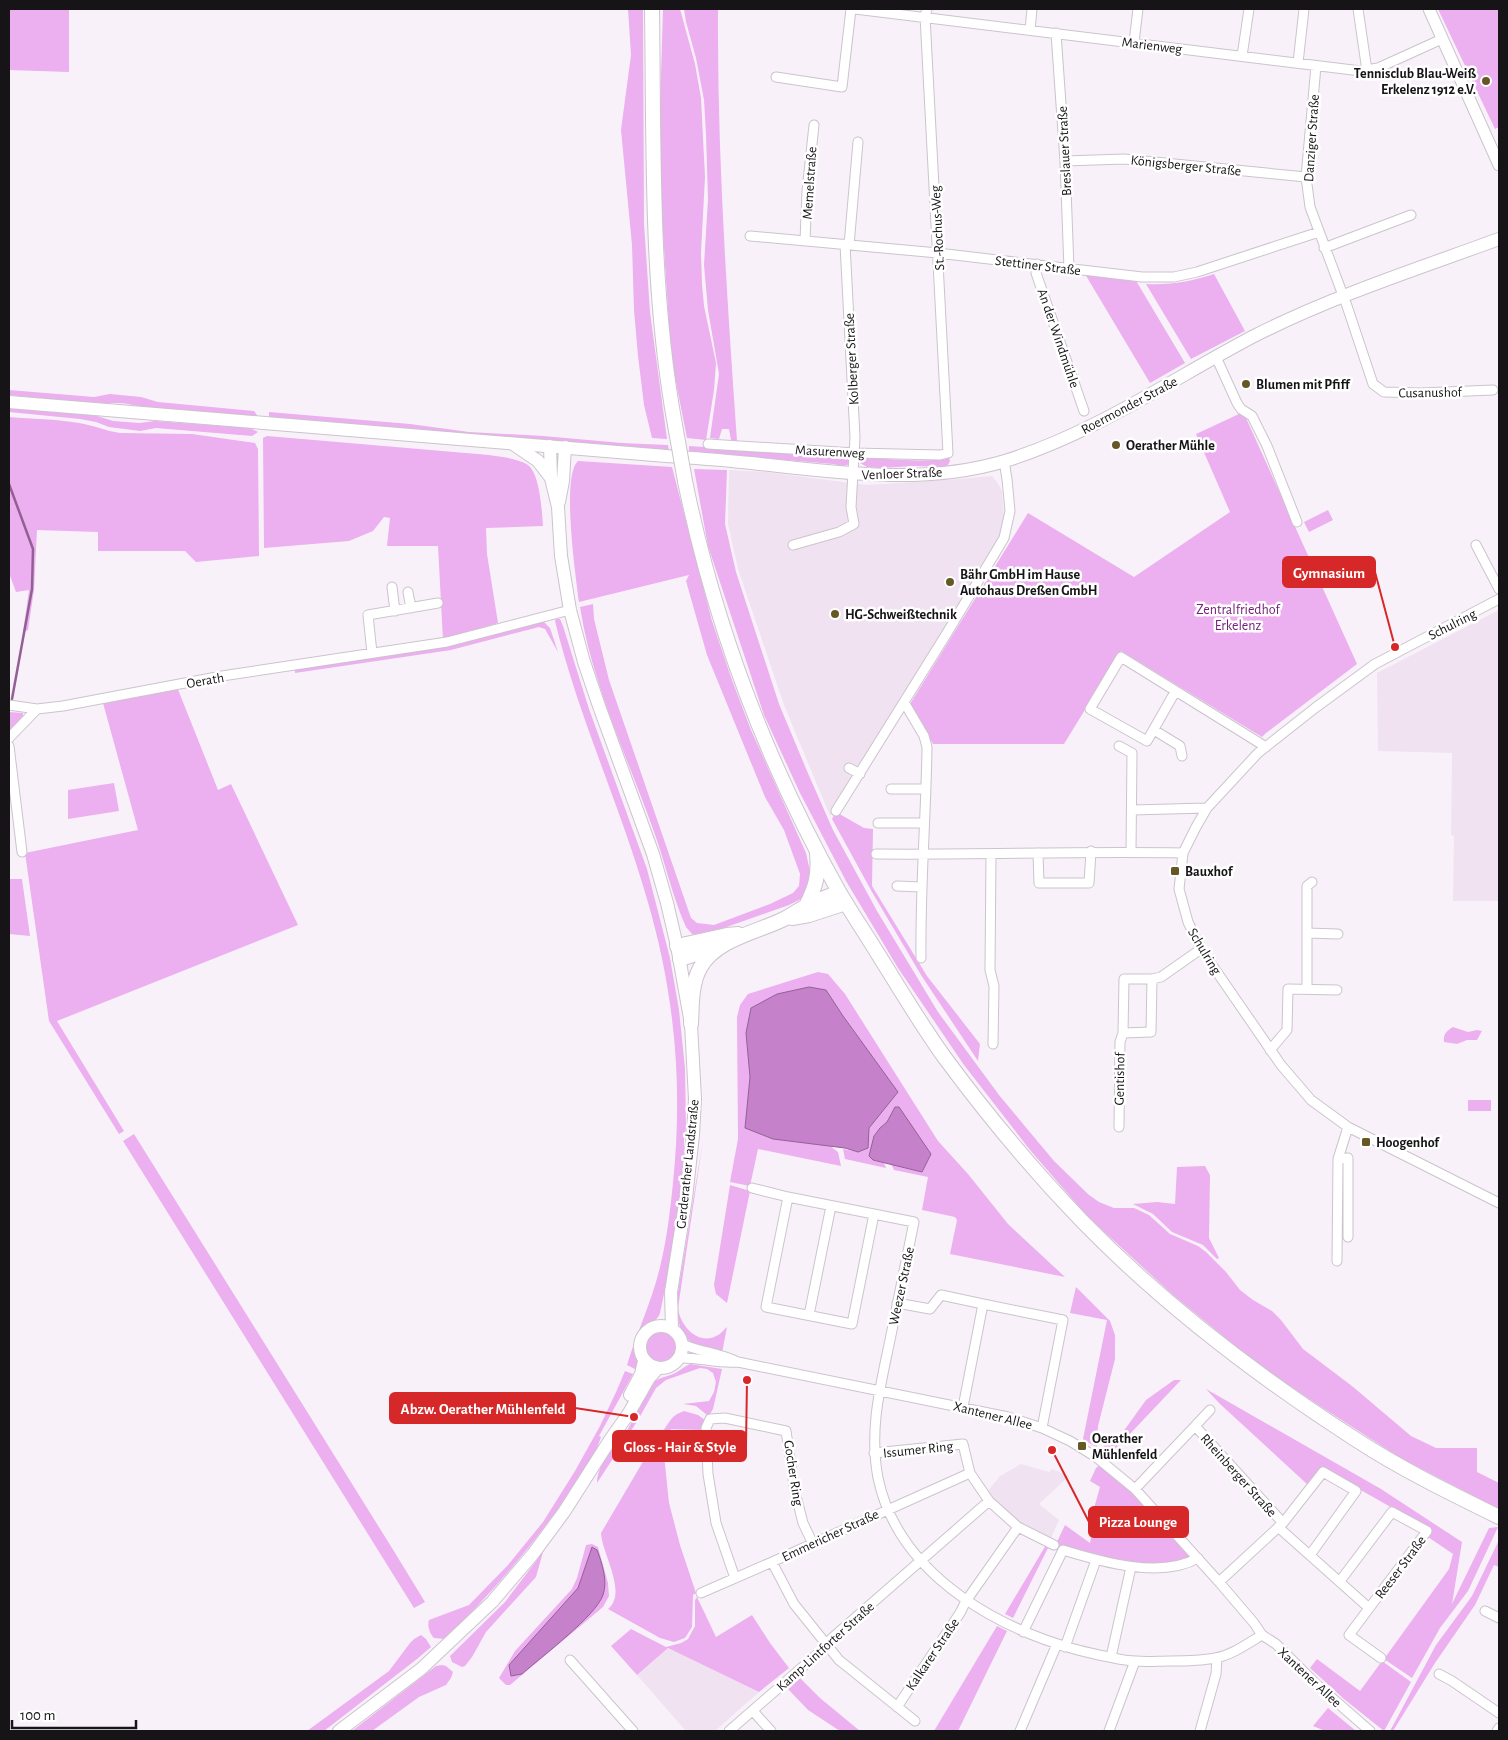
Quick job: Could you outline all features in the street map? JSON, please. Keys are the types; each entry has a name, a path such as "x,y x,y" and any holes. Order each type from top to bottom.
{"main road":[{"path":"652,9 655,232 661,329 685,481 704,558 730,646 759,726 793,802 843,897 919,1021 945,1058 1024,1158 1082,1221 1139,1275 1248,1366 1357,1441 1422,1479 1499,1518"},
{"name":"Roermonder Straße","path":"1004,461 1099,423 1216,357 1298,315 1343,295 1499,239"},
{"path":"9,402 318,429 749,462 854,474"},
{"path":"511,443 538,461 552,478"},
{"path":"550,446 552,478 558,507"},
{"path":"558,507 563,481 565,448"},
{"name":"Venloer Straße","path":"854,474 943,472 1004,461"},
{"name":"Gerderather Landstraße","path":"558,507 561,556 570,610 584,662 653,854 667,903 691,1024 694,1099 693,1135 686,1198 671,1292 659,1326"},
{"path":"806,906 814,891 817,880 816,847"},
{"path":"785,919 806,906 843,897"},
{"path":"691,1024 692,992 699,970 711,955 744,934 785,919 809,915 843,897"},
{"path":"678,953 727,935 744,934"},
{"path":"678,953 724,946"},
{"name":"Gerderather Landstraße","path":"671,1292 672,1329"},
{"path":"659,1326 672,1329 682,1344 679,1358 670,1366 658,1368 650,1366 644,1361 639,1349 640,1342 647,1331 659,1326"},
{"path":"610,1440 618,1418 641,1374 644,1361"},
{"path":"339,1731 421,1669 492,1602 534,1554 564,1512 629,1413 649,1378 658,1368"}],"street":[{"path":"776,77 842,87 851,9"},
{"name":"Marienweg","path":"856,9 926,13 1030,30 1367,71 1378,68 1442,39"},
{"path":"1030,30 1032,9"},
{"path":"1134,42 1138,9"},
{"path":"1242,56 1249,9"},
{"path":"1298,63 1304,9"},
{"path":"1358,9 1367,71"},
{"path":"1429,9 1499,165"},
{"name":"St.-Rochus-Weg","path":"926,13 947,448"},
{"name":"Breslauer Straße","path":"1056,33 1065,161 1069,269"},
{"name":"Danziger Straße","path":"1316,66 1306,177 1310,207 1343,295"},
{"name":"Memelstraße","path":"805,241 814,125"},
{"name":"Kolberger Straße","path":"854,474 855,453 847,245 858,142"},
{"name":"Königsberger Straße","path":"1065,161 1124,159 1306,177"},
{"path":"1324,248 1412,215"},
{"name":"Stettiner Straße","path":"750,236 938,253 1069,269 1174,277 1197,272 1319,232"},
{"name":"An der Windmühle","path":"1037,264 1036,273 1084,411"},
{"name":"Cusanushof","path":"1343,295 1373,384 1384,392 1421,393 1493,390"},
{"path":"1216,357 1237,403 1241,409 1252,416 1267,446 1296,522"},
{"name":"Masurenweg","path":"708,444 855,453 940,455 948,453 947,448"},
{"path":"836,811 1004,538 1010,511 1008,478 1004,461"},
{"name":"Venloer Straße","path":"793,545 839,532 854,524 851,507 854,474"},
{"path":"1476,545 1499,589"},
{"path":"392,588 395,610"},
{"path":"408,592 411,608"},
{"name":"Schulring","path":"1499,600 1375,664 1266,747 1207,808 1183,853 1179,889 1187,920 1201,949 1270,1050 1299,1088 1311,1100 1348,1127 1499,1203"},
{"path":"372,653 368,615 438,603"},
{"name":"Oerath","path":"9,705 37,709 222,676 447,642 570,610"},
{"path":"1175,692 1147,741 1090,709 1120,657 1266,747"},
{"path":"904,702 924,736 927,747 921,887 921,958"},
{"path":"9,738 37,709"},
{"path":"1154,730 1180,746 1182,756"},
{"path":"9,746 22,852"},
{"path":"1119,746 1132,753 1131,852"},
{"path":"849,768 860,774"},
{"path":"891,789 926,789"},
{"path":"1132,810 1207,808"},
{"path":"878,823 924,823"},
{"path":"876,854 991,854 1091,851 1183,853"},
{"path":"1038,853 1039,884 1089,883 1091,851"},
{"path":"991,854 990,970 994,986 993,1044"},
{"path":"1306,989 1307,886 1312,882"},
{"path":"896,886 921,887"},
{"path":"1307,933 1338,934"},
{"name":"Gentishof","path":"1119,1127 1120,1042 1123,1033 1124,979 1152,979 1161,977 1201,949"},
{"name":"Gentishof","path":"1123,1033 1151,1032 1152,979"},
{"path":"1270,1050 1287,1030 1288,989 1337,990"},
{"path":"1337,1261 1338,1158 1348,1127"},
{"path":"1338,1158 1348,1158 1348,1237"},
{"name":"Weezer Straße","path":"752,1188 914,1222 879,1391 874,1422 874,1454 879,1480 888,1508 903,1537 939,1579 966,1601 1023,1632 1061,1646 1135,1662 1198,1661 1217,1658 1239,1649 1262,1635"},
{"path":"788,1197 766,1307 809,1316 852,1324 874,1214"},
{"path":"809,1316 831,1206"},
{"path":"897,1303 930,1309 941,1295 1063,1320 1042,1428"},
{"path":"963,1407 982,1304"},
{"name":"Xantener Allee","path":"682,1344 692,1349 725,1356 738,1362 1008,1417 1042,1428 1070,1441 1096,1457 1135,1489 1219,1582 1262,1635 1276,1644 1316,1684 1370,1731"},
{"name":"Xantener Allee","path":"679,1358 690,1357 724,1363 738,1362"},
{"name":"Rheinberger Straße","path":"1135,1489 1210,1410"},
{"name":"Gocher Ring","path":"735,1578 716,1523 708,1474 706,1428 710,1419 724,1418 786,1431 795,1492 803,1523 813,1544"},
{"name":"Rheinberger Straße","path":"1195,1426 1280,1525"},
{"name":"Issumer Ring","path":"874,1454 963,1444 970,1473 989,1501 1018,1527 1054,1545"},
{"path":"1219,1582 1280,1525 1323,1472 1356,1491 1310,1555"},
{"path":"888,1508 970,1473"},
{"path":"922,1561 989,1501"},
{"name":"Emmericher Straße","path":"701,1593 813,1544 888,1508"},
{"name":"Reeser Straße","path":"1340,1581 1392,1512 1427,1531 1349,1634 1381,1658"},
{"name":"Reeser Straße","path":"1280,1525 1369,1608"},
{"path":"966,1601 1018,1527"},
{"path":"1023,1632 1063,1550 1096,1560 1131,1567 1186,1565 1198,1558"},
{"path":"1020,1731 1061,1646 1096,1560"},
{"name":"Kamp-Lintforter Straße","path":"729,1731 922,1561"},
{"name":"Emmericher Straße","path":"772,1562 794,1604 826,1645"},
{"path":"1112,1657 1131,1567"},
{"name":"Kalkarer Straße","path":"897,1707 960,1613 966,1601"},
{"path":"1485,1611 1499,1618"},
{"path":"826,1645 839,1660 916,1721"},
{"path":"1200,1731 1216,1674 1217,1658"},
{"path":"570,1660 633,1731"},
{"path":"1109,1731 1135,1662"},
{"path":"1438,1674 1452,1681 1499,1713"},
{"path":"753,1710 772,1731"}],"shaded area":[{"path":"729,470 766,472 866,485 992,476 1002,491 1004,517 1001,532 985,565 927,662 830,816 784,705 738,569 728,524"},
{"path":"1499,610 1499,901 1453,901 1454,836 1451,835 1452,753 1378,751 1377,673"},
{"path":"809,987 826,990 898,1092 869,1128 868,1148 858,1152 845,1148 773,1139 745,1128 750,1077 746,1033 751,1008 777,994"},
{"path":"895,1107 899,1107 931,1154 922,1172 873,1160 869,1156 874,1136 887,1122"},
{"path":"1021,1464 1049,1472 1052,1469 1069,1476 1039,1504 1059,1520 1050,1540 1022,1525 1009,1515 987,1492 1000,1476"},
{"path":"592,1547 597,1550 605,1578 603,1595 598,1604 579,1625 522,1674 511,1676 509,1665 578,1588"},
{"path":"668,1648 759,1692 715,1731 686,1731 637,1675"}],"green space":[{"path":"9,9 69,9 69,72 9,70"},
{"path":"628,9 643,9 644,224 650,312 667,439 652,438 644,405 638,356 634,310 632,245 621,130 631,55"},
{"path":"663,9 680,9 695,64 701,98 705,177 701,253 702,284 704,306 716,363 706,440 687,438 671,357 659,140"},
{"path":"684,9 718,9 721,171 737,441 731,440 729,429 722,429 719,439 710,438 719,374 708,310 704,265 708,199 704,100"},
{"name":"Tennisclub Blau-Weiß Erkelenz 1912 e.V.","path":"1438,9 1499,9 1499,127 1495,129"},
{"path":"1085,274 1135,279 1185,363 1150,383"},
{"path":"1214,274 1245,331 1191,359 1146,284 1180,282"},
{"path":"9,390 94,397 110,394 141,397 158,402 254,411 257,415 253,419 178,413 121,403 100,405 9,395"},
{"path":"9,405 97,416 113,421 139,423 155,421 250,428 258,432 252,436 156,428 140,431 109,427 80,419 9,412"},
{"path":"269,412 410,424 469,432 668,445 669,450 621,448 269,419"},
{"name":"Zentralfriedhof Erkelenz","path":"1239,414 1246,418 1357,664 1262,737 1121,651 1064,744 933,744 910,704 1028,513 1134,577 1230,512 1196,434"},
{"path":"9,417 84,424 120,433 192,434 255,443 258,449 259,556 196,562 185,551 98,551 98,532 37,530 34,590 28,630 23,632 29,590 16,592 9,573"},
{"path":"267,436 489,455 514,459 528,465 538,485 543,526 486,528 487,554 498,623 443,640 438,546 387,546 390,518 384,517 373,531 349,541 264,548 263,438"},
{"path":"689,446 848,457 852,460 851,464 843,466 689,452"},
{"path":"949,457 948,465 943,467 880,468 867,467 860,463 861,458 930,460"},
{"path":"578,461 672,467 712,621 732,680 751,730 806,853 811,876 808,890 801,899 789,905 704,935 692,934 686,927 653,829 611,720 593,664 580,607 593,604 594,619 609,680 691,918 697,923 714,925 770,904 793,893 799,886 800,874 784,830 765,797 707,655 686,581 689,575 579,602 570,506 573,470"},
{"path":"694,469 727,470 725,524 736,572 779,704 833,830 877,911 938,1012 999,1095 1054,1161 1089,1195 1099,1202 1114,1208 1134,1208 1149,1215 1170,1234 1198,1246 1226,1272 1240,1290 1272,1311 1303,1349 1352,1386 1411,1436 1436,1448 1477,1448 1477,1472 1499,1483 1499,1509 1402,1459 1326,1410 1261,1367 1173,1295 1087,1216 1030,1150 964,1065 898,968 846,881 800,793 764,715 708,546"},
{"path":"1328,510 1333,520 1309,532 1304,522"},
{"path":"556,619 560,619 563,626 589,709 647,869 670,958 679,1010 685,1068 685,1163 677,1232 660,1313 642,1331 637,1339 639,1371 627,1365 660,1267 673,1183 677,1111 677,1075 674,1040 670,1005 657,934 636,864 575,691 564,656"},
{"path":"543,621 550,628 558,652 545,629 539,627 451,650 295,673 295,670 298,669"},
{"path":"177,687 218,790 231,784 298,925 57,1021 124,1131 119,1134 49,1021 25,853 138,830 103,703"},
{"path":"9,712 23,713 23,718 11,730 9,730"},
{"path":"114,783 119,811 68,819 68,790"},
{"path":"836,812 864,828 873,829 872,886 927,976 980,1044 978,1061 921,975 872,892 832,819"},
{"path":"9,879 22,879 30,936 9,934"},
{"path":"818,972 828,974 845,994 938,1141 968,1174 1008,1224 1065,1277 950,1254 957,1220 955,1217 922,1210 928,1177 894,1170 891,1164 922,1172 895,1107 887,1122 874,1136 870,1156 873,1160 884,1163 886,1168 845,1159 843,1149 858,1152 868,1148 869,1128 898,1092 826,990 809,987 777,994 751,1008 746,1033 750,1077 745,1128 773,1139 830,1146 838,1152 841,1166 758,1149 750,1186 730,1182 738,1139 737,1017 740,1005 748,994"},
{"path":"1453,1027 1468,1032 1482,1031 1477,1040 1467,1040 1457,1044 1444,1042 1446,1033"},
{"path":"1468,1100 1491,1100 1491,1111 1468,1111"},
{"path":"134,1134 425,1602 414,1608 123,1141"},
{"path":"703,1140 678,1308 682,1322 692,1333 698,1336 711,1338 727,1327 722,1353 694,1343 683,1334 676,1304"},
{"path":"1205,1166 1210,1175 1209,1238 1219,1258 1217,1259 1203,1245 1172,1232 1153,1214 1133,1204 1157,1202 1175,1204 1177,1167"},
{"path":"730,1185 750,1191 727,1303 716,1294 714,1285"},
{"path":"1076,1287 1110,1321 1115,1335 1115,1359 1098,1426 1097,1448 1083,1439 1107,1320 1070,1313"},
{"path":"661,1331 667,1332 672,1336 676,1341 676,1353 672,1358 667,1362 661,1363 655,1362 650,1358 646,1353 645,1347 646,1341 650,1336 655,1332"},
{"path":"690,1364 722,1369 713,1409 710,1414 707,1415 696,1406 683,1404 709,1401 714,1392 716,1382 713,1373 707,1369 700,1368 666,1380 656,1388 638,1420 597,1483 601,1467 609,1453 625,1434 649,1388 659,1379 674,1374"},
{"path":"625,1371 633,1374 599,1436 601,1437 598,1447 572,1490 491,1592 444,1639 434,1638 429,1630 429,1620 469,1605 508,1565 543,1522 600,1426"},
{"path":"1174,1380 1181,1380 1109,1456 1102,1451 1108,1437 1123,1432 1146,1400"},
{"path":"1206,1389 1381,1489 1462,1542 1452,1604 1489,1528 1498,1527 1468,1591 1440,1628 1412,1678 1384,1659 1449,1569 1453,1554 1428,1537 1431,1530 1322,1468 1308,1485"},
{"path":"684,1411 698,1415 705,1420 704,1430 671,1429 663,1445 669,1503 680,1545 696,1593 693,1595 692,1627 685,1638 674,1642 660,1638 608,1609 613,1602 615,1583 601,1533 651,1448 672,1418"},
{"path":"1100,1465 1127,1487 1191,1556 1166,1564 1136,1564 1081,1553 1056,1544 1065,1525 1090,1543 1089,1526 1100,1487 1090,1481 1096,1468"},
{"path":"1499,1540 1499,1567 1494,1565 1475,1605 1435,1663 1393,1731 1390,1731 1436,1645 1472,1596"},
{"path":"592,1544 598,1547 608,1583 609,1596 603,1607 510,1685 506,1685 499,1678 515,1651 572,1589 586,1545"},
{"path":"1046,1545 1049,1546 1013,1618 1005,1614"},
{"path":"543,1552 536,1577 486,1632 465,1666 462,1667 452,1662 450,1656 505,1602"},
{"path":"697,1597 716,1637 752,1615 789,1668 759,1692 668,1648 637,1675 611,1646 631,1629 666,1647 681,1643 688,1639 695,1626 695,1600"},
{"path":"997,1626 1007,1631 958,1731 934,1731"},
{"path":"421,1635 431,1647 417,1659 324,1731 307,1731 389,1671 410,1643"},
{"path":"1317,1659 1360,1691 1382,1661 1411,1682 1384,1731 1344,1699 1310,1668"},
{"path":"442,1665 453,1672 446,1685 419,1697 372,1731 352,1731 436,1666"},
{"path":"800,1678 820,1698 860,1731 840,1731 808,1710 788,1689"},
{"path":"1328,1708 1356,1731 1325,1731 1313,1726"}],"waterway":[{"path":"9,484 33,549 32,589 12,699"}],"place":[{"name":"Tennisclub Blau-Weiß Erkelenz 1912 e.V.","path":"1486,81"},
{"name":"Blumen mit Pfiff","path":"1246,384"},
{"name":"Oerather Mühle","path":"1116,445"},
{"name":"Bähr GmbH im Hause Autohaus Dreßen GmbH","path":"950,582"},
{"name":"HG-Schweißtechnik","path":"835,614"},
{"name":"Gymnasium","path":"1395,647"},
{"name":"Bauxhof","path":"1175,871"},
{"name":"Hoogenhof","path":"1366,1142"},
{"name":"Gloss - Hair & Style","path":"747,1380"},
{"name":"Abzw. Oerather Mühlenfeld","path":"634,1417"},
{"name":"Oerather Mühlenfeld","path":"1082,1446"},
{"name":"Pizza Lounge","path":"1052,1450"}]}
